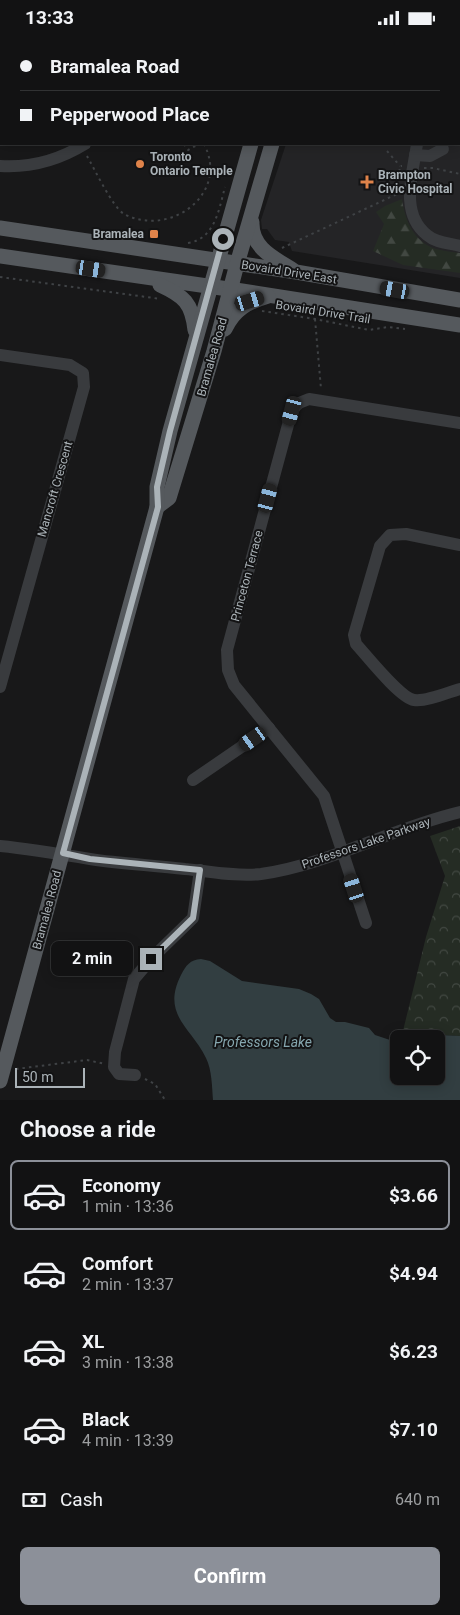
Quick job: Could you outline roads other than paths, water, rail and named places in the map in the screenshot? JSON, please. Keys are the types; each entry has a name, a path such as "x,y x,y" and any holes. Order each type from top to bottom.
{"main road":[{"name":"Bramalea Road","path":"1,1076 158,507 157,487 170,431 251,145"},
{"name":"Bramalea Road","path":"158,507 169,498 214,351 272,145"},
{"path":"252,216 252,231 260,247 296,272"},
{"name":"Bovaird Drive East","path":"0,228 296,272 460,300"},
{"name":"Bovaird Drive East","path":"0,256 460,325"},
{"path":"145,278 175,291 183,298 190,306 194,316 196,335"},
{"path":"214,351 227,323 236,311 250,301 270,295"}],"street":[{"path":"443,149 430,156 416,149 409,201 413,215 427,235 439,242 460,245"},
{"path":"0,166 33,165 86,150"},
{"name":"Mancroft Crescent","path":"0,355 70,365 83,373 84,387 0,687"},
{"name":"Princeton Terrace","path":"366,923 324,796 234,685 228,670 227,650 292,411 298,403 309,399 460,423"},
{"path":"460,545 406,534 390,535 380,546 354,635 356,644 402,695 414,700 425,699 460,689"},
{"path":"193,779 269,728"},
{"name":"Professors Lake Parkway","path":"0,846 63,853 90,859 229,874 258,874 290,869 342,853 425,821 460,812"},
{"path":"135,1075 119,1074 114,1067 115,1052 134,979 151,959 193,918 200,870"}],"water":[{"name":"Professors Lake","path":"197,960 210,961 242,981 299,989 319,999 330,1018 336,1022 345,1022 369,1028 375,1035 390,1040 390,1085 445,1085 445,1035 460,1036 460,1100 213,1100 208,1063 200,1047 180,1020 174,1000 176,989 185,968 191,962"}],"place":[{"name":"Toronto Ontario Temple","path":"140,164"},
{"name":"Brampton Civic Hospital","path":"367,182"},
{"name":"Bramalea","path":"154,234"}]}
